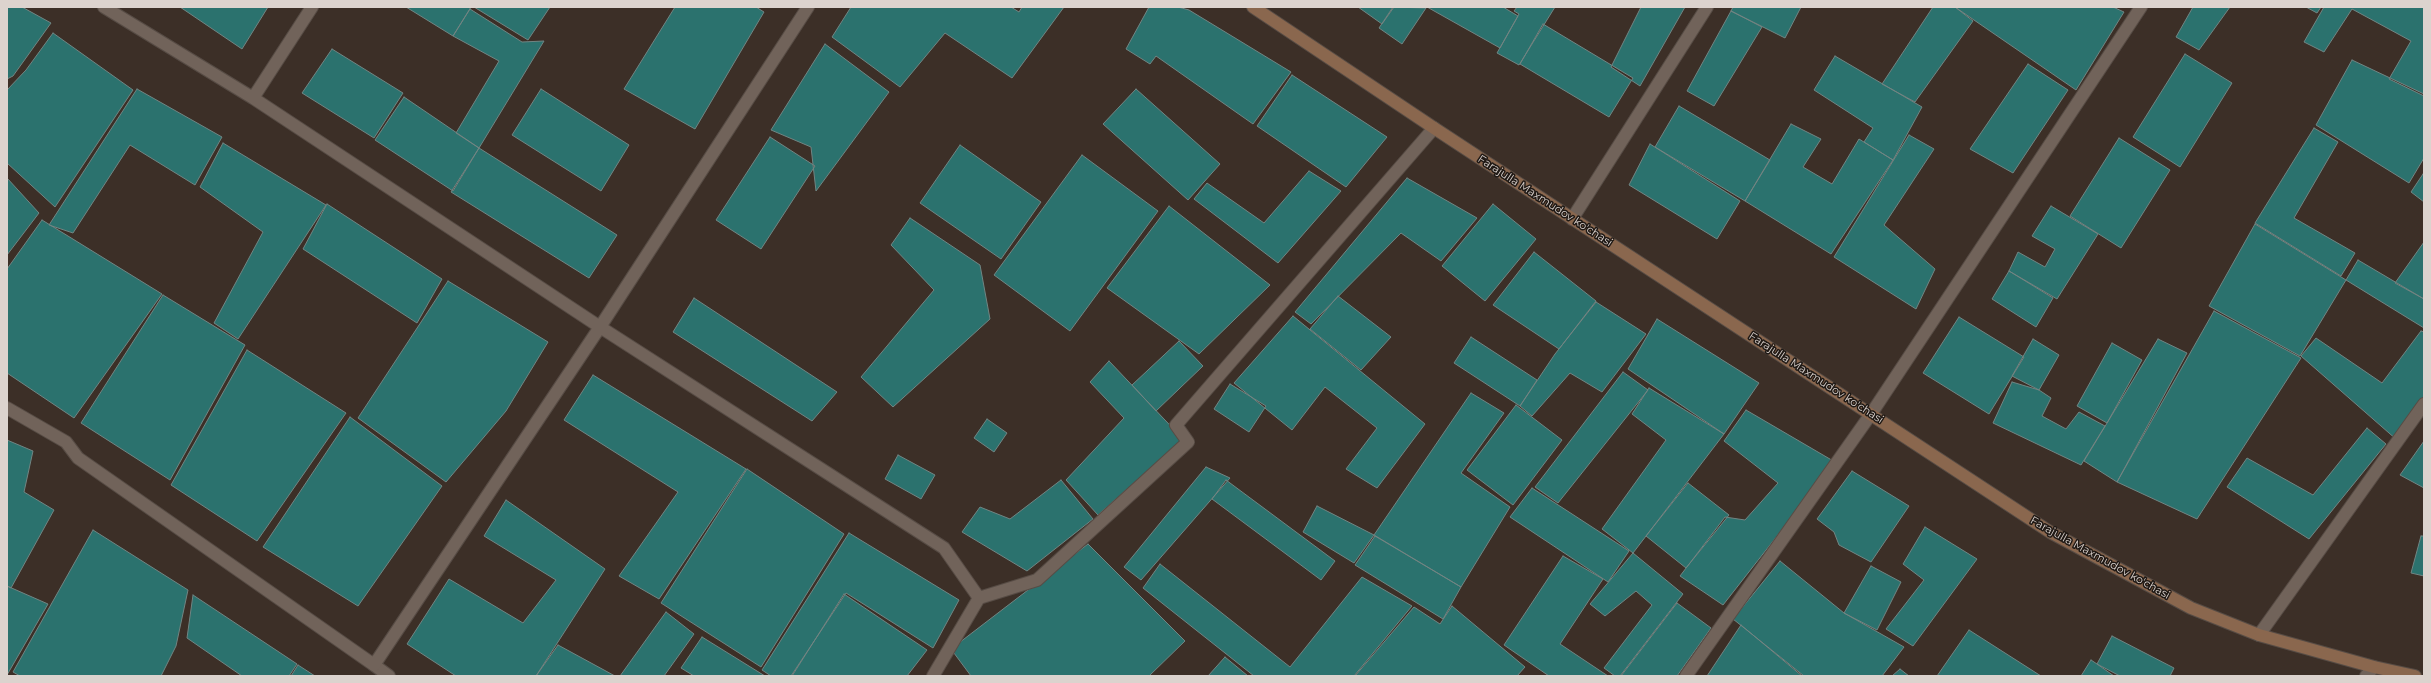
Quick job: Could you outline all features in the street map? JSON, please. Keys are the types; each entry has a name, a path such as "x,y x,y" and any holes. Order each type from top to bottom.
{"main road":[{"name":"Farajulla Maxmudov ko'chasi","path":"1253,7 1572,219 2050,532 2191,608 2259,634 2370,671 2415,676"}],"street":[{"path":"104,7 253,98 600,327 944,548 979,598"},
{"path":"253,98 312,7"},
{"path":"374,665 600,327 808,7"},
{"path":"1572,219 1707,7"},
{"path":"1686,676 1871,414 2141,7"},
{"path":"933,676 979,598 1037,580 1188,442 1176,425 1434,128"},
{"path":"2259,634 2424,404"},
{"path":"7,408 66,442 78,458 389,676"}],"building":[{"path":"7,7 22,7 51,23 13,76 7,79"},
{"path":"180,7 268,7 242,49"},
{"path":"406,7 471,7 453,36"},
{"path":"474,7 550,7 528,40"},
{"path":"675,7 756,7 764,12 695,129 624,89"},
{"path":"851,7 1011,7 1019,12 1022,7 1064,7 1012,78 945,33 900,87 832,37"},
{"path":"1149,7 1178,7 1189,10 1291,72 1253,124 1156,56 1150,64 1126,49"},
{"path":"1358,7 1394,7 1382,24"},
{"path":"1393,7 1426,8 1402,44 1379,28"},
{"path":"1427,7 1503,7 1518,16 1500,48"},
{"path":"1517,7 1555,7 1519,65 1497,53 1519,14 1514,11"},
{"path":"1641,7 1685,7 1640,86 1611,67"},
{"path":"1733,7 1801,7 1785,38 1731,11"},
{"path":"1933,7 1955,7 1973,21 1915,102 1882,84"},
{"path":"1955,7 2113,7 2124,12 2076,90"},
{"path":"2193,7 2230,7 2199,50 2176,37"},
{"path":"2306,7 2321,7 2317,13"},
{"path":"2324,7 2424,7 2424,96 2389,79 2411,41 2352,9 2324,52 2304,42"},
{"path":"470,9 522,42 544,41 479,148 456,133 499,61 453,36"},
{"path":"1731,11 1762,27 1714,106 1687,91"},
{"path":"1543,24 1633,78 1609,117 1520,64"},
{"path":"53,33 133,90 55,207 7,163 7,90 26,70"},
{"path":"825,44 889,92 816,191 811,147 771,130"},
{"path":"332,49 403,93 374,138 302,93"},
{"path":"2185,54 2232,83 2180,167 2133,137"},
{"path":"1835,56 1922,107 1893,160 1864,142 1873,128 1814,90"},
{"path":"2352,60 2424,94 2424,158 2409,183 2316,125"},
{"path":"2028,64 2068,90 2013,173 1970,149"},
{"path":"1292,75 1387,137 1346,187 1257,126"},
{"path":"137,89 222,137 195,185 130,145 73,233 49,225"},
{"path":"541,89 629,145 601,191 512,135"},
{"path":"1136,89 1220,164 1188,200 1103,124"},
{"path":"404,97 479,148 453,191 375,140"},
{"path":"1679,106 1770,160 1745,201 1655,147"},
{"path":"1791,124 1821,139 1803,167 1832,184 1859,139 1893,160 1831,254 1745,201"},
{"path":"2314,128 2338,142 2294,218 2355,253 2341,276 2255,223"},
{"path":"1909,135 1934,149 1884,225 1935,269 1916,309 1834,257"},
{"path":"770,137 815,166 761,249 716,220"},
{"path":"2119,138 2170,170 2121,248 2070,216"},
{"path":"223,143 326,205 238,339 214,323 263,232 200,187"},
{"path":"1650,144 1740,201 1717,239 1629,185"},
{"path":"960,145 1041,202 1001,259 920,203"},
{"path":"479,148 617,235 589,278 451,192"},
{"path":"1082,155 1158,211 1070,331 994,275"},
{"path":"1309,171 1341,191 1278,263 1194,199 1207,183 1264,223"},
{"path":"2424,174 2424,202 2411,192"},
{"path":"7,178 39,213 7,255"},
{"path":"1407,178 1477,218 1441,261 1401,233 1311,324 1295,312"},
{"path":"327,204 442,279 417,323 303,249"},
{"path":"1493,204 1536,239 1485,301 1442,266"},
{"path":"1169,206 1270,285 1199,354 1107,288"},
{"path":"2051,206 2098,234 2057,299 2009,271 2018,252 2045,267 2055,249 2032,236"},
{"path":"910,218 980,265 990,319 893,407 861,377 934,290 891,245"},
{"path":"42,220 162,294 74,418 7,373 7,269"},
{"path":"2255,224 2346,280 2300,356 2209,306"},
{"path":"2424,242 2424,299 2395,283"},
{"path":"1534,252 1596,301 1559,349 1493,305"},
{"path":"2358,260 2424,299 2424,328 2346,280"},
{"path":"2009,271 2053,298 2036,327 1992,299"},
{"path":"448,281 548,342 506,411 446,482 358,418"},
{"path":"163,295 245,345 170,480 81,423"},
{"path":"1338,296 1391,337 1361,370 1310,329"},
{"path":"694,298 837,392 812,421 673,332"},
{"path":"1596,302 1646,334 1602,392 1570,373 1532,416 1520,406 1555,354"},
{"path":"2214,311 2301,358 2197,519 2117,482"},
{"path":"1293,316 1425,424 1377,488 1346,469 1377,428 1325,387 1292,430 1234,383"},
{"path":"1959,317 2024,357 1989,414 1923,373"},
{"path":"1657,319 1759,383 1724,434 1628,369"},
{"path":"2421,331 2424,332 2424,399 2397,440 2301,356 2316,338 2382,383"},
{"path":"1471,337 1537,380 1520,406 1454,363"},
{"path":"2033,339 2059,355 2039,390 2012,376"},
{"path":"2158,339 2187,353 2117,482 2084,461"},
{"path":"1179,341 1203,366 1156,411 1132,385"},
{"path":"2112,343 2142,360 2107,423 2077,406"},
{"path":"247,350 346,413 257,541 171,485"},
{"path":"1109,361 1183,439 1098,515 1066,480 1124,418 1090,382"},
{"path":"1623,372 1648,390 1558,503 1535,487"},
{"path":"593,375 746,469 659,599 619,576 678,492 564,420"},
{"path":"2012,382 2039,390 2051,398 2042,416 2066,429 2079,412 2105,426 2081,465 1993,423"},
{"path":"1230,384 1266,406 1249,432 1214,409"},
{"path":"1649,388 1724,434 1633,553 1602,529 1666,440 1632,414"},
{"path":"1471,393 1504,413 1461,473 1510,507 1461,587 1374,535"},
{"path":"1516,405 1562,440 1513,505 1467,470"},
{"path":"1746,410 1835,462 1723,605 1680,576 1725,517 1745,520 1778,483 1724,441"},
{"path":"350,417 442,486 358,606 263,547"},
{"path":"987,419 1007,433 994,452 974,438"},
{"path":"2367,428 2386,444 2309,539 2227,487 2247,458 2313,495"},
{"path":"7,440 33,451 24,492 54,510 11,588 7,586"},
{"path":"2424,441 2424,488 2400,475"},
{"path":"898,455 935,475 921,499 885,479"},
{"path":"1206,467 1230,478 1141,580 1124,567"},
{"path":"747,469 844,534 761,667 661,603"},
{"path":"1852,471 1909,506 1871,562 1839,545 1834,532 1817,519"},
{"path":"1061,480 1093,519 1027,571 962,532 980,507 1010,519"},
{"path":"1226,480 1335,561 1321,580 1212,499"},
{"path":"1688,483 1729,515 1686,568 1646,536"},
{"path":"1532,488 1629,551 1608,582 1510,517"},
{"path":"506,500 605,569 536,676 456,676 407,644 449,579 523,623 556,580 484,536"},
{"path":"1317,506 1374,535 1354,563 1303,532"},
{"path":"1925,527 1977,559 1913,646 1886,629 1924,580 1903,564"},
{"path":"93,530 188,590 176,646 161,676 20,676 13,672"},
{"path":"849,533 959,600 933,648 846,593 791,676 771,676 762,670"},
{"path":"1375,536 1461,587 1443,619 1355,565"},
{"path":"2421,536 2424,536 2424,576 2411,573"},
{"path":"1088,544 1185,641 1149,676 971,676 951,649"},
{"path":"1633,553 1683,594 1620,676 1615,676 1604,668 1652,605 1636,591 1605,616 1590,604"},
{"path":"1563,556 1603,579 1560,644 1608,676 1549,676 1504,645"},
{"path":"1780,561 1844,613 1904,647 1882,676 1804,676 1733,619"},
{"path":"1160,564 1290,667 1362,577 1412,606 1354,676 1254,676 1143,588"},
{"path":"1871,566 1901,582 1877,630 1844,613"},
{"path":"7,586 48,604 7,675"},
{"path":"844,594 927,650 907,676 792,676"},
{"path":"193,595 297,664 289,676 242,676 187,638"},
{"path":"1677,603 1711,628 1677,676 1621,676"},
{"path":"1452,606 1525,667 1517,676 1355,676 1414,607 1440,624"},
{"path":"666,612 694,634 664,676 620,676"},
{"path":"1741,625 1802,676 1707,676"},
{"path":"1969,630 2041,676 1937,676"},
{"path":"2112,636 2174,668 2170,676 2120,676 2097,664"},
{"path":"702,637 765,676 694,676 681,668"},
{"path":"558,645 615,676 536,676"},
{"path":"1225,657 1248,676 1208,676"},
{"path":"2091,660 2097,664 2114,676 2081,676"},
{"path":"298,665 315,676 291,676"},
{"path":"1900,669 1909,676 1892,676"}]}
